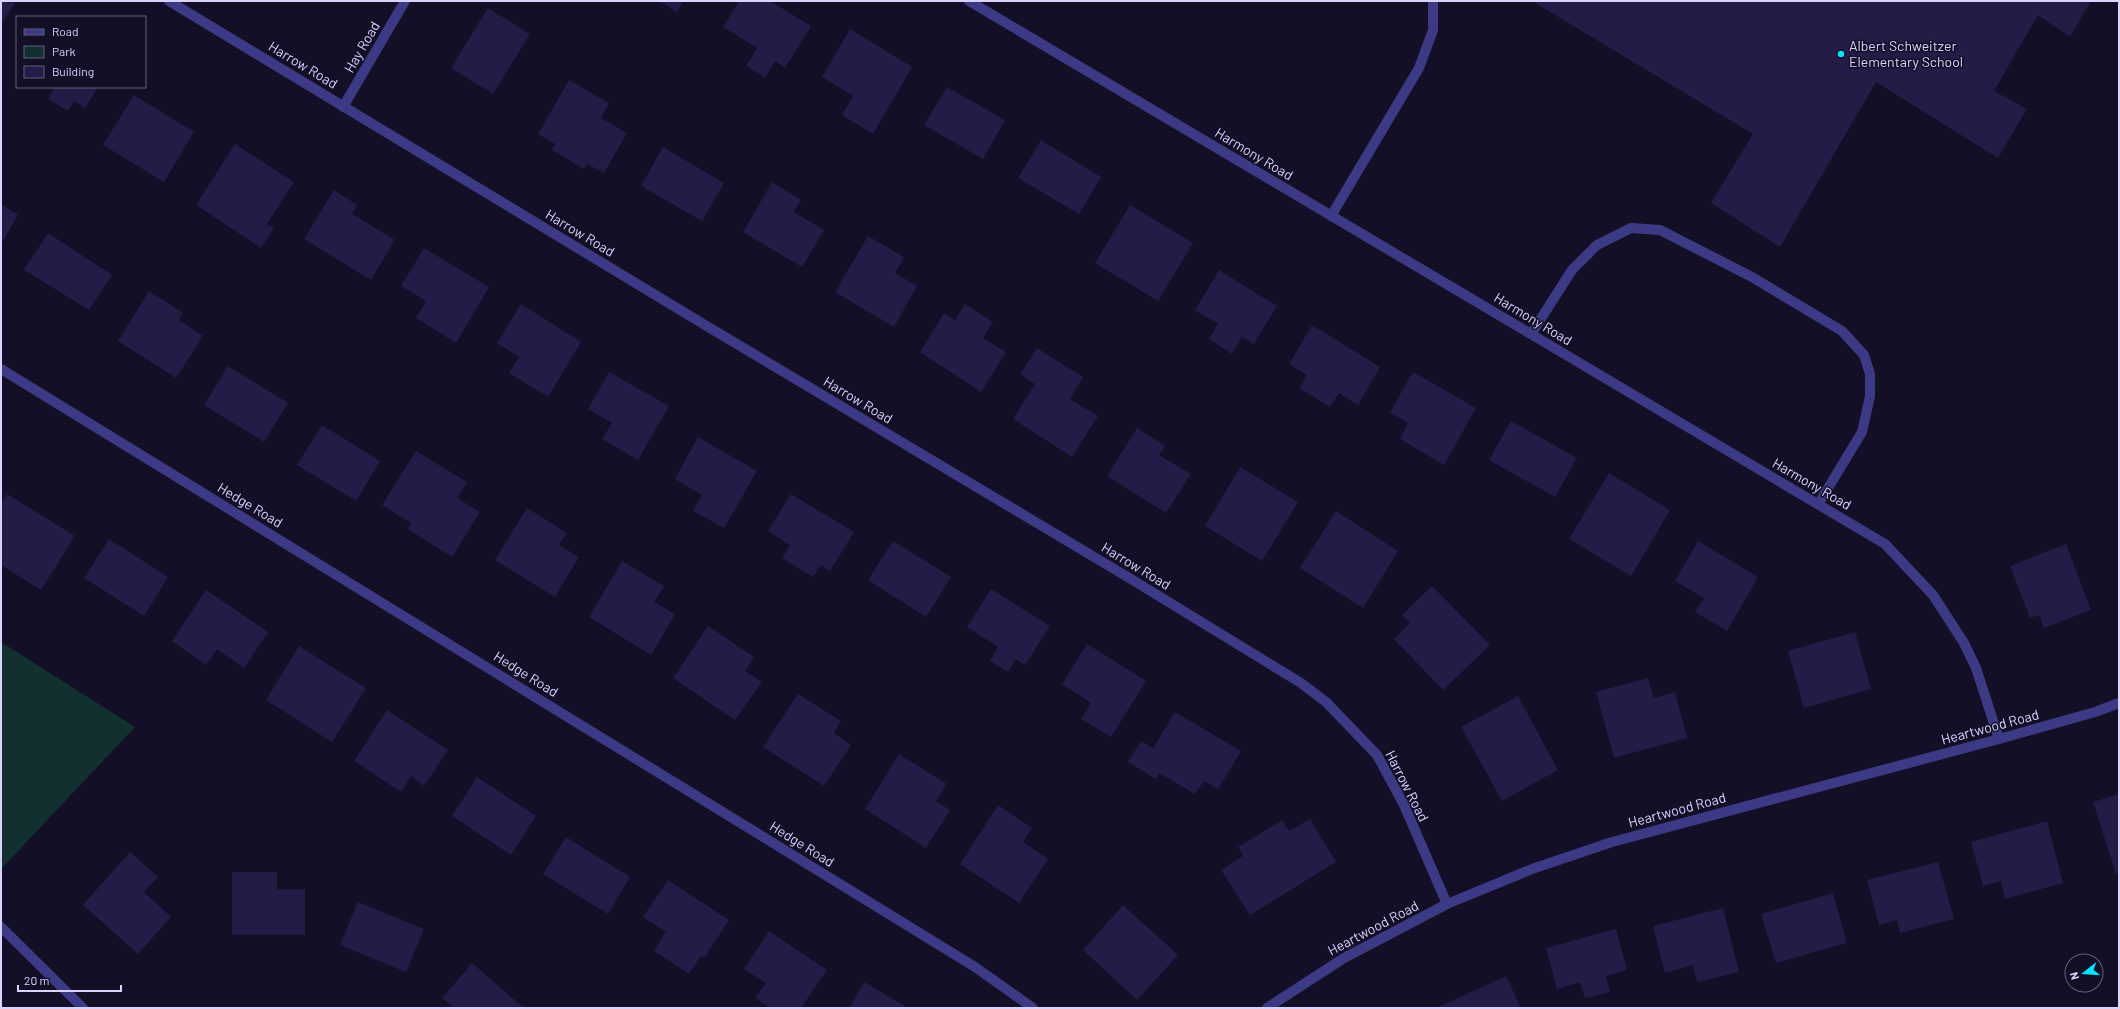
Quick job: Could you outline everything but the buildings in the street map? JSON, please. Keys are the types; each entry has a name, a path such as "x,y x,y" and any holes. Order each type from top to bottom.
{"street":[{"name":"Harrow Road","path":"169,1 705,325 1131,579 1307,688 1326,702 1377,755 1404,805 1447,904"},
{"name":"Hay Road","path":"344,106 405,1"},
{"name":"Harmony Road","path":"969,1 1819,503 1885,544 1933,595 1964,643 1976,668 1999,739"},
{"path":"1331,216 1419,68 1433,30 1433,1"},
{"path":"1531,334 1572,270 1597,245 1631,228 1660,230 1752,278 1842,331 1864,355 1870,374 1870,396 1862,432 1819,503"},
{"name":"Hedge Road","path":"1,369 962,959 1033,1008"},
{"name":"Heartwood Road","path":"1267,1008 1344,958 1447,904 1532,869 1612,842 1999,739 2095,712 2119,703"},
{"path":"1,927 83,1008"}],"green space":[{"path":"1,642 135,727 1,869"}],"place":[{"name":"Albert Schweitzer Elementary School","path":"1841,54"}]}
